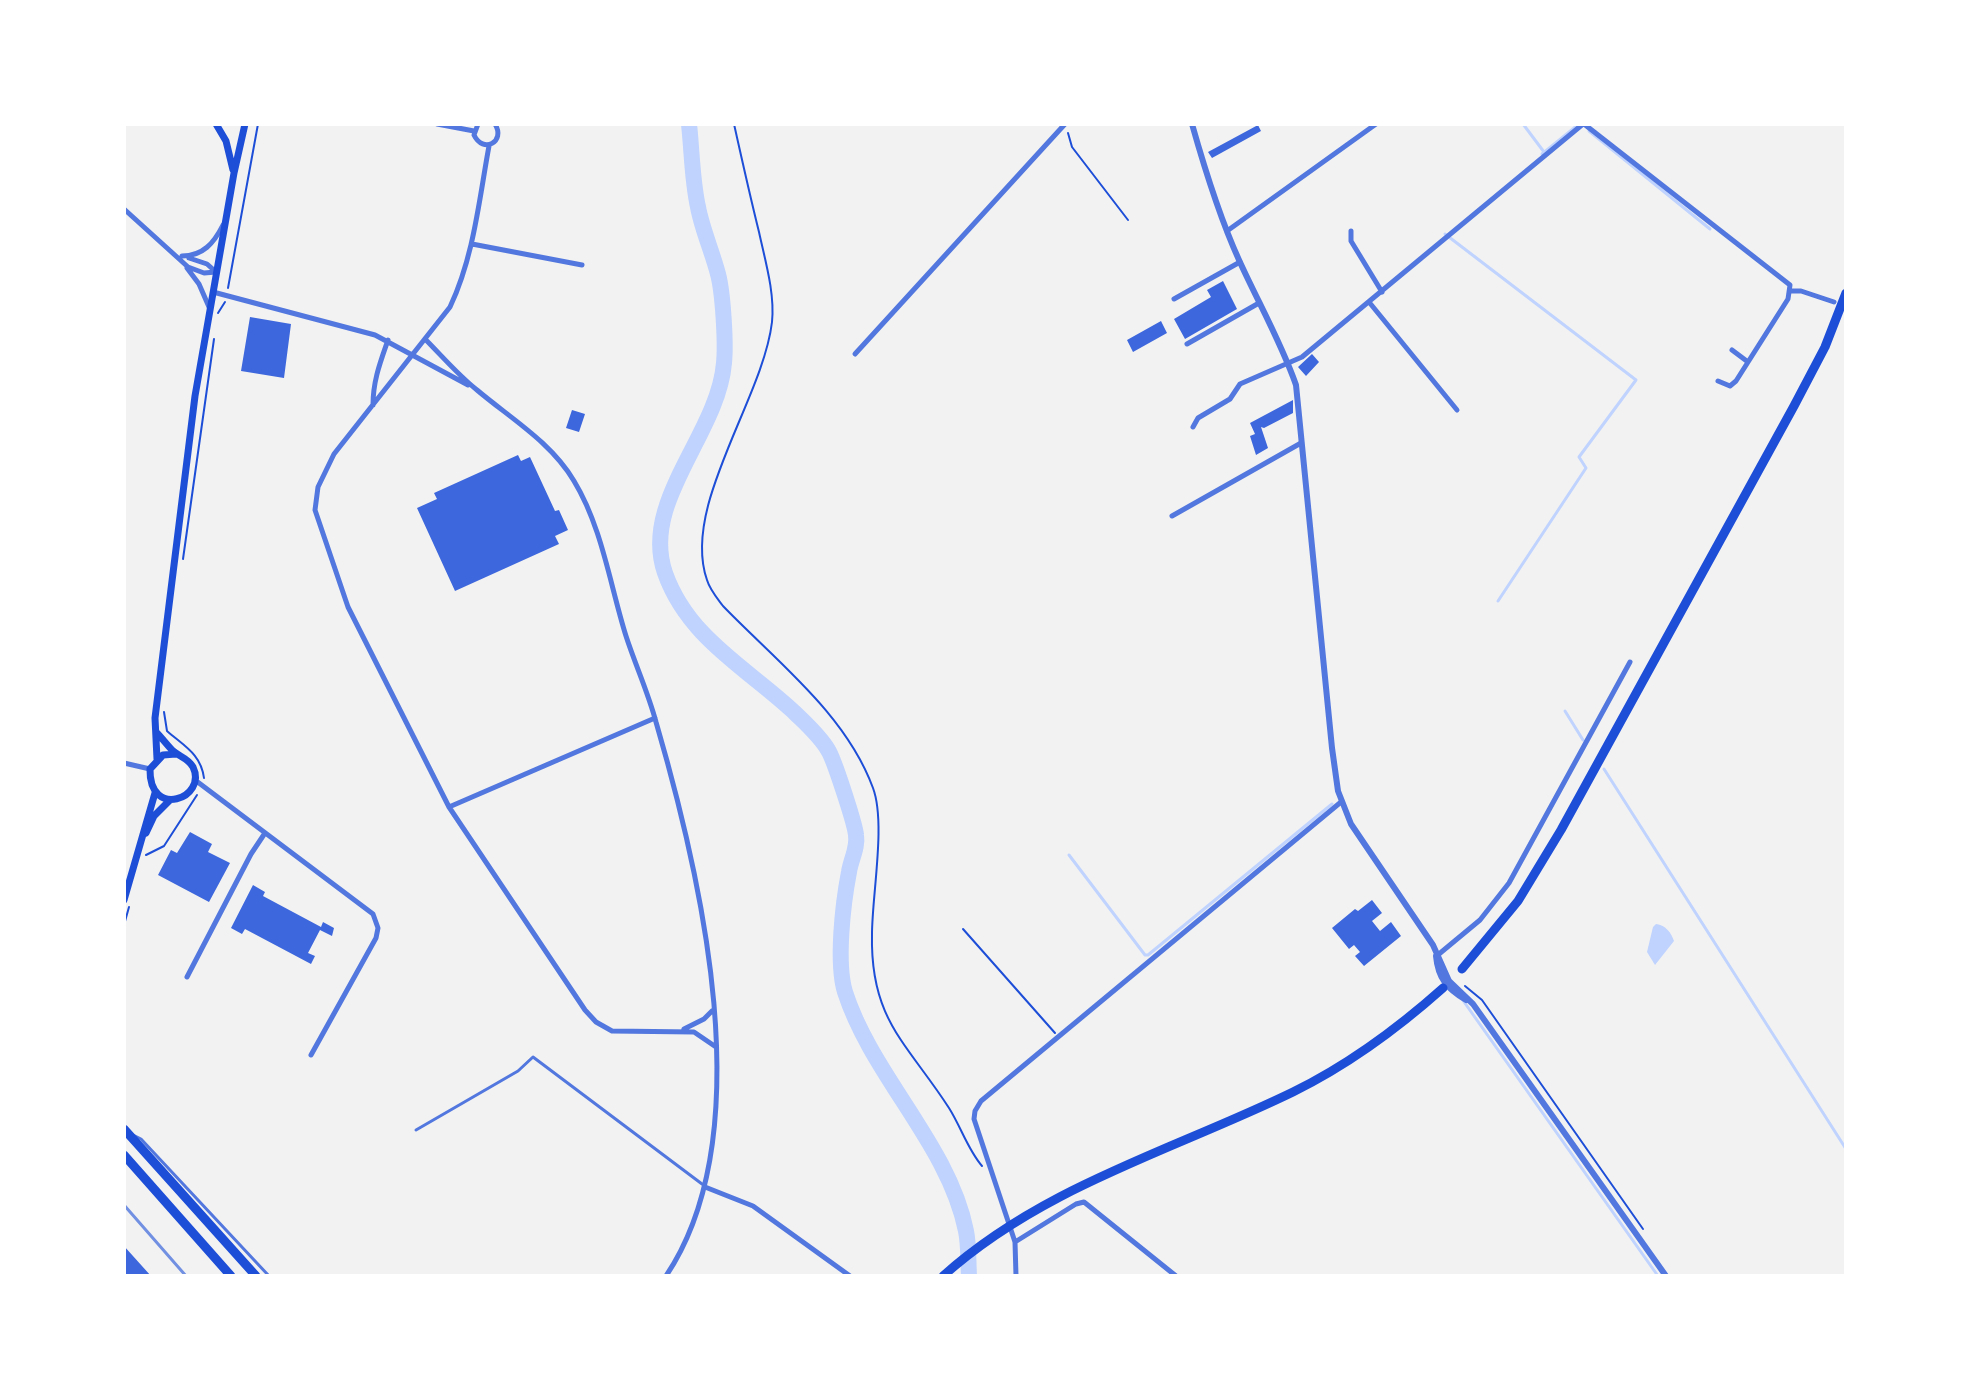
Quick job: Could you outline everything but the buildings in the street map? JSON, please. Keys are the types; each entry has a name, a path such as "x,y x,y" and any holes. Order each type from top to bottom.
{"highway":[{"path":"1462,969 1492,936 1526,889 1600,759 1821,356 1841,301"},
{"path":"943,1276 979,1246 1029,1213 1107,1172 1244,1115 1319,1078 1393,1031 1443,988"},
{"path":"124,1129 256,1276"},
{"path":"124,1155 231,1276"}],"main road":[{"path":"216,124 226,141 234,173"},
{"path":"170,800 155,793 151,787 150,769 157,759 155,718 193,411 209,307 245,124"},
{"path":"140,846 154,816 170,800 187,795 199,781 194,768 176,754 156,731"},
{"path":"157,759 176,754"},
{"path":"124,900 155,793"}],"street":[{"path":"437,124 474,131"},
{"path":"478,124 474,131 478,142 489,146"},
{"path":"495,124 499,129 498,138 489,146 472,244 462,282 450,307 334,454 318,487 315,510 348,607 449,807 585,1010 596,1022 617,1032 694,1032 716,1047"},
{"path":"1192,124 1203,167 1227,231 1296,385 1332,748 1341,802 1351,824 1439,954 1439,966"},
{"path":"1227,231 1376,124"},
{"path":"1193,427 1198,418 1230,399 1240,384 1302,357 1583,124 1790,285 1791,291 1733,385 1726,386 1718,381"},
{"path":"855,354 1066,125"},
{"path":"124,209 191,269 204,273 216,272"},
{"path":"182,256 193,255 206,248 217,237 228,213"},
{"path":"1351,231 1351,241 1382,292"},
{"path":"472,244 582,265"},
{"path":"172,253 207,264 216,272"},
{"path":"172,253 199,284 209,307"},
{"path":"1174,299 1240,262"},
{"path":"1791,291 1841,301"},
{"path":"212,292 337,323 388,340 475,389"},
{"path":"1369,302 1457,410"},
{"path":"1187,344 1259,303"},
{"path":"425,339 475,389 538,439 573,479 590,513 655,718 682,815 699,901 716,1047 713,1130 705,1187 688,1238 666,1276"},
{"path":"373,405 376,371 388,340"},
{"path":"1732,350 1748,362"},
{"path":"1172,516 1301,443"},
{"path":"1439,954 1488,912 1514,875 1630,662"},
{"path":"449,807 655,718"},
{"path":"124,763 150,769"},
{"path":"199,781 373,914 378,928 376,938 311,1055"},
{"path":"1016,1276 1015,1242 976,1126 975,1111 981,1101 1341,802"},
{"path":"187,977 265,833"},
{"path":"1433,945 1439,966 1449,981 1477,1010 1666,1276"},
{"path":"675,1031 696,1024 713,1010"},
{"path":"705,1187 748,1203 850,1276"},
{"path":"1015,1242 1084,1202 1176,1276"}],"lane":[{"path":"416,1130 518,1071 533,1057 688,1171 705,1187"},
{"path":"124,1129 141,1139 269,1276"}],"path":[{"path":"217,316 225,305 258,124"},
{"path":"734,124 768,272 773,320 763,368 721,468 706,518 702,547 705,573 711,590 723,606 819,703 844,733 872,786 878,817 872,947 879,996 894,1032 947,1105 976,1157"},
{"path":"1066,125 1072,147 1128,220"},
{"path":"181,571 214,335"},
{"path":"142,863 145,856 164,846 197,796 199,781 204,777 199,759 167,731 164,706"},
{"path":"124,925 128,909"},
{"path":"963,929 1057,1036"},
{"path":"1460,990 1482,1000 1650,1239"}],"water":[{"path":"1656,924 1668,930 1674,941 1655,965 1647,952"}],"waterway":[{"path":"689,124 696,197 720,282 725,354 719,390 671,494 663,520 660,546 665,573 675,596 704,634 794,712 821,740 831,756 856,840 841,933 845,992 873,1053 944,1169 957,1199 967,1237 969,1276"},
{"path":"1523,124 1544,152"},
{"path":"1542,154 1579,124"},
{"path":"1589,131 1710,229"},
{"path":"1445,234 1636,380 1579,457 1586,468 1498,601"},
{"path":"1565,711 1583,740"},
{"path":"1604,769 1846,1149"},
{"path":"1069,855 1148,955 1332,804"},
{"path":"1462,999 1658,1276"}],"railway":[{"path":"124,1205 186,1276"}]}
